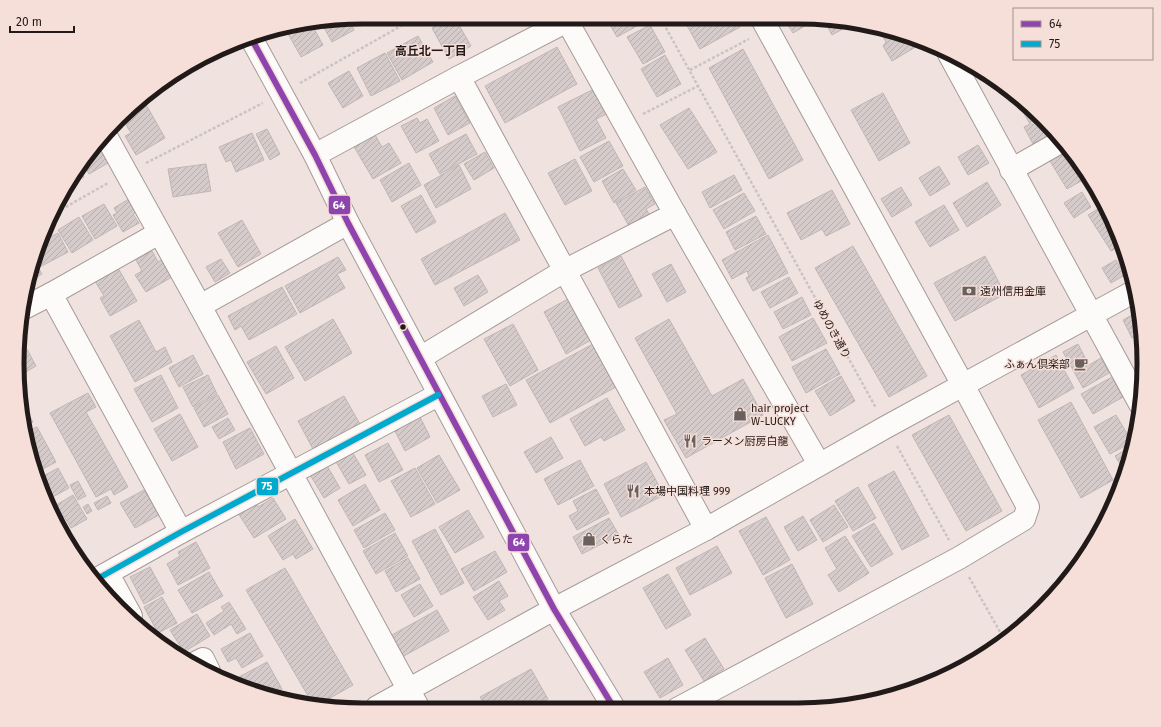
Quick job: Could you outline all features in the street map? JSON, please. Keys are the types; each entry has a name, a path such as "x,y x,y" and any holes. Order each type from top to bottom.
{"street":[{"path":"315,155 459,77 561,24"},
{"path":"569,24 675,214 819,464"},
{"path":"688,703 959,558 1024,520 1028,507 963,385 765,25"},
{"path":"253,42 315,155 348,223 438,394 554,609 611,703"},
{"path":"953,62 1135,395"},
{"path":"459,77 706,529"},
{"path":"108,140 413,699"},
{"path":"1011,170 1056,144"},
{"path":"420,358 564,271 675,214"},
{"path":"200,306 348,223"},
{"path":"30,305 159,233"},
{"path":"50,294 181,532"},
{"path":"396,703 413,699 554,609 706,529 819,464 1129,294"},
{"path":"120,600 103,577 181,532 438,394"}],"path":[{"path":"61,210 126,174 281,94 405,24"},
{"name":"ゆめのき通り","path":"664,24 1002,635"},
{"path":"690,70 765,25"},
{"path":"642,114 698,86"}],"building":[{"path":"439,24 458,24 471,46 449,59 432,28"},
{"path":"609,24 641,24 617,37"},
{"path":"686,24 738,24 740,27 700,49"},
{"path":"787,24 808,24 793,33"},
{"path":"352,25 354,30 332,42 323,27"},
{"path":"650,25 665,52 643,64 627,37"},
{"path":"827,26 845,28 832,35"},
{"path":"314,28 323,45 301,57 288,33"},
{"path":"882,35 917,46 892,61 883,46 886,42"},
{"path":"418,36 433,62 402,80 387,53"},
{"path":"557,47 577,84 505,123 485,86"},
{"path":"743,49 803,160 769,179 709,68"},
{"path":"385,53 400,81 371,96 357,68"},
{"path":"665,55 681,84 657,97 641,69"},
{"path":"349,71 363,96 343,108 328,83"},
{"path":"596,88 609,113 596,119 606,138 580,151 558,107"},
{"path":"883,93 910,143 879,161 851,110"},
{"path":"455,96 470,123 448,135 434,108"},
{"path":"145,104 165,138 136,155 125,136 131,133 124,122"},
{"path":"689,108 717,152 688,169 660,125"},
{"path":"1021,108 1038,123 1049,135 1033,144 1024,127 1030,124"},
{"path":"417,118 420,123 427,119 439,141 416,153 401,126"},
{"path":"267,129 280,154 270,160 256,134"},
{"path":"252,133 264,160 236,172 231,160 226,162 219,147"},
{"path":"374,133 382,147 389,143 401,163 373,179 353,145"},
{"path":"466,134 477,154 440,174 429,154"},
{"path":"609,141 623,166 594,182 580,157"},
{"path":"104,145 113,160 89,174 86,168"},
{"path":"978,145 989,163 968,175 958,157"},
{"path":"485,152 494,168 474,180 464,164"},
{"path":"1063,152 1083,180 1067,189 1050,161"},
{"path":"575,159 592,191 565,205 548,173"},
{"path":"409,163 421,185 392,202 380,180"},
{"path":"206,164 211,191 173,197 168,169"},
{"path":"459,165 471,189 436,208 424,185"},
{"path":"939,166 950,184 930,196 919,178"},
{"path":"623,169 636,190 614,203 602,181"},
{"path":"82,173 84,177 77,181"},
{"path":"734,175 742,190 710,208 702,192"},
{"path":"987,182 1001,205 967,227 953,203"},
{"path":"645,187 655,204 646,209 649,214 629,226 616,203"},
{"path":"901,187 912,205 892,217 881,199"},
{"path":"832,190 850,224 826,236 822,229 801,240 787,213"},
{"path":"1082,192 1091,207 1074,218 1064,203"},
{"path":"744,193 755,211 724,229 713,210"},
{"path":"421,195 436,222 416,233 401,206"},
{"path":"132,197 140,210 133,214 139,223 123,232 113,215 117,213 114,208"},
{"path":"104,204 117,226 95,239 82,216"},
{"path":"944,205 959,230 930,247 915,222"},
{"path":"1099,208 1117,248 1111,251 1088,215"},
{"path":"505,213 520,240 435,285 421,259"},
{"path":"756,216 766,234 735,250 726,232"},
{"path":"79,217 93,240 72,253 58,230"},
{"path":"242,220 261,254 238,267 218,233"},
{"path":"58,233 68,252 40,267 39,265 42,254 48,238"},
{"path":"768,235 788,273 753,291 746,278 749,276 747,271 732,279 722,260"},
{"path":"853,246 927,376 889,397 815,268"},
{"path":"152,251 158,262 163,259 172,277 146,292 135,275 142,271 136,260"},
{"path":"621,256 642,296 619,308 598,268"},
{"path":"985,256 1005,294 955,321 934,283"},
{"path":"338,257 346,270 337,274 345,288 300,313 285,286"},
{"path":"221,259 230,273 215,282 206,267"},
{"path":"1116,260 1125,275 1111,283 1102,268"},
{"path":"671,264 686,292 667,302 652,274"},
{"path":"38,268 42,274 35,278"},
{"path":"118,268 137,301 110,316 100,298 104,296 95,281"},
{"path":"478,275 488,292 464,306 454,288"},
{"path":"789,277 798,293 770,308 761,292"},
{"path":"282,287 297,314 249,340 241,326 235,330 228,316"},
{"path":"802,297 811,315 783,329 774,312"},
{"path":"568,299 591,340 566,354 544,312"},
{"path":"1133,314 1136,336 1132,338 1123,320"},
{"path":"813,318 827,343 792,361 779,337"},
{"path":"333,319 352,353 305,381 285,347"},
{"path":"669,319 712,396 743,379 763,415 686,458 664,420 677,414 635,338"},
{"path":"139,320 156,352 165,347 172,362 135,382 110,336"},
{"path":"513,324 538,370 510,386 484,339"},
{"path":"593,344 616,387 550,423 526,380"},
{"path":"1078,344 1089,365 1101,358 1109,373 1083,388 1063,352"},
{"path":"25,345 36,366 24,373"},
{"path":"276,346 294,378 266,394 247,362"},
{"path":"826,349 840,374 806,393 792,367"},
{"path":"193,355 203,374 179,387 169,368"},
{"path":"1056,355 1074,388 1039,408 1021,375"},
{"path":"161,375 178,408 152,422 134,389"},
{"path":"208,375 217,394 193,407 183,387"},
{"path":"841,376 855,401 830,416 815,391"},
{"path":"1112,377 1123,397 1093,414 1081,394"},
{"path":"506,384 517,405 493,417 482,396"},
{"path":"88,393 96,407 86,412 128,487 114,495 111,489 96,497 50,413"},
{"path":"218,395 228,414 204,427 194,408"},
{"path":"344,396 360,424 313,449 298,421"},
{"path":"607,398 625,430 604,441 601,437 585,446 570,419"},
{"path":"1071,402 1113,480 1081,498 1038,420"},
{"path":"28,414 33,422 30,424"},
{"path":"180,414 198,447 172,461 154,429"},
{"path":"419,415 430,437 405,451 394,429"},
{"path":"949,415 1002,511 966,531 912,435"},
{"path":"1116,415 1129,436 1126,445 1110,454 1094,427"},
{"path":"228,418 235,430 219,439 212,427"},
{"path":"37,427 56,462 41,470 36,451 31,430"},
{"path":"250,428 264,454 236,469 223,442"},
{"path":"551,437 563,458 536,473 524,452"},
{"path":"388,443 403,470 379,482 365,455"},
{"path":"351,450 366,475 349,484 335,460"},
{"path":"1125,450 1121,466 1115,456"},
{"path":"439,455 460,490 437,503 417,468"},
{"path":"580,460 594,486 558,505 544,479"},
{"path":"646,462 664,495 621,517 604,484"},
{"path":"326,464 340,488 324,498 309,473"},
{"path":"58,468 69,488 52,497 43,476"},
{"path":"415,468 435,504 411,517 391,481"},
{"path":"894,471 929,536 902,550 868,485"},
{"path":"78,481 86,496 78,500 70,485"},
{"path":"365,484 380,510 353,526 338,500"},
{"path":"858,487 876,518 853,531 835,501"},
{"path":"596,489 609,513 577,530 569,516 578,511 573,501"},
{"path":"144,490 159,515 135,528 120,503"},
{"path":"73,495 87,519 71,528 64,516 61,518 55,506"},
{"path":"107,496 111,503 98,510 94,503"},
{"path":"273,498 286,519 254,538 238,513 255,502 258,507"},
{"path":"88,504 92,511 87,514 83,507"},
{"path":"834,505 848,527 823,542 810,520"},
{"path":"468,510 484,537 455,553 439,527"},
{"path":"385,513 395,530 364,548 354,530"},
{"path":"803,516 817,540 798,551 784,527"},
{"path":"766,517 790,560 763,575 739,531"},
{"path":"609,518 619,535 582,554 573,537"},
{"path":"295,519 313,549 296,559 293,554 283,560 268,536"},
{"path":"874,523 893,554 871,567 852,536"},
{"path":"435,529 464,583 441,595 412,541"},
{"path":"395,533 408,556 376,574 363,551"},
{"path":"845,536 869,573 839,592 828,575 837,569 825,548"},
{"path":"196,542 210,568 178,585 167,564 180,556 178,552"},
{"path":"717,546 732,573 690,595 676,568"},
{"path":"495,551 507,572 474,591 461,569"},
{"path":"408,558 420,579 396,592 385,571"},
{"path":"792,564 813,604 786,618 765,578"},
{"path":"150,567 164,593 144,604 130,577"},
{"path":"285,568 353,685 326,701 309,698 246,590"},
{"path":"209,572 223,596 192,613 178,590"},
{"path":"668,574 691,615 666,629 643,588"},
{"path":"499,581 508,596 499,601 505,610 488,620 473,597"},
{"path":"420,584 433,606 414,617 401,595"},
{"path":"162,597 177,623 158,633 144,607"},
{"path":"229,602 246,629 237,634 231,624 214,635 206,623 224,611 221,607"},
{"path":"437,610 449,631 402,657 390,636"},
{"path":"197,614 210,636 184,652 170,630"},
{"path":"250,633 263,656 242,668 236,658 228,662 221,649"},
{"path":"705,638 724,669 704,681 685,650"},
{"path":"668,658 683,685 660,698 644,672"},
{"path":"267,662 282,689 277,691 254,685 240,680 239,677"},
{"path":"531,669 548,699 541,703 484,703 480,697"}],"transit line":[{"name":"64","path":"253,42 315,155 348,223 554,609 611,703"},
{"name":"75","path":"100,577 181,532 438,395"}],"place":[{"name":"遠州信用金庫","path":"969,291"},
{"name":"ふぁん倶楽部","path":"1081,364"},
{"name":"hair project W-LUCKY","path":"740,414"},
{"name":"ラーメン厨房白龍","path":"690,441"},
{"name":"本場中国料理 999","path":"633,491"},
{"name":"くらた","path":"589,539"}],"district":[{"name":"高丘北一丁目","path":"431,51"}]}
